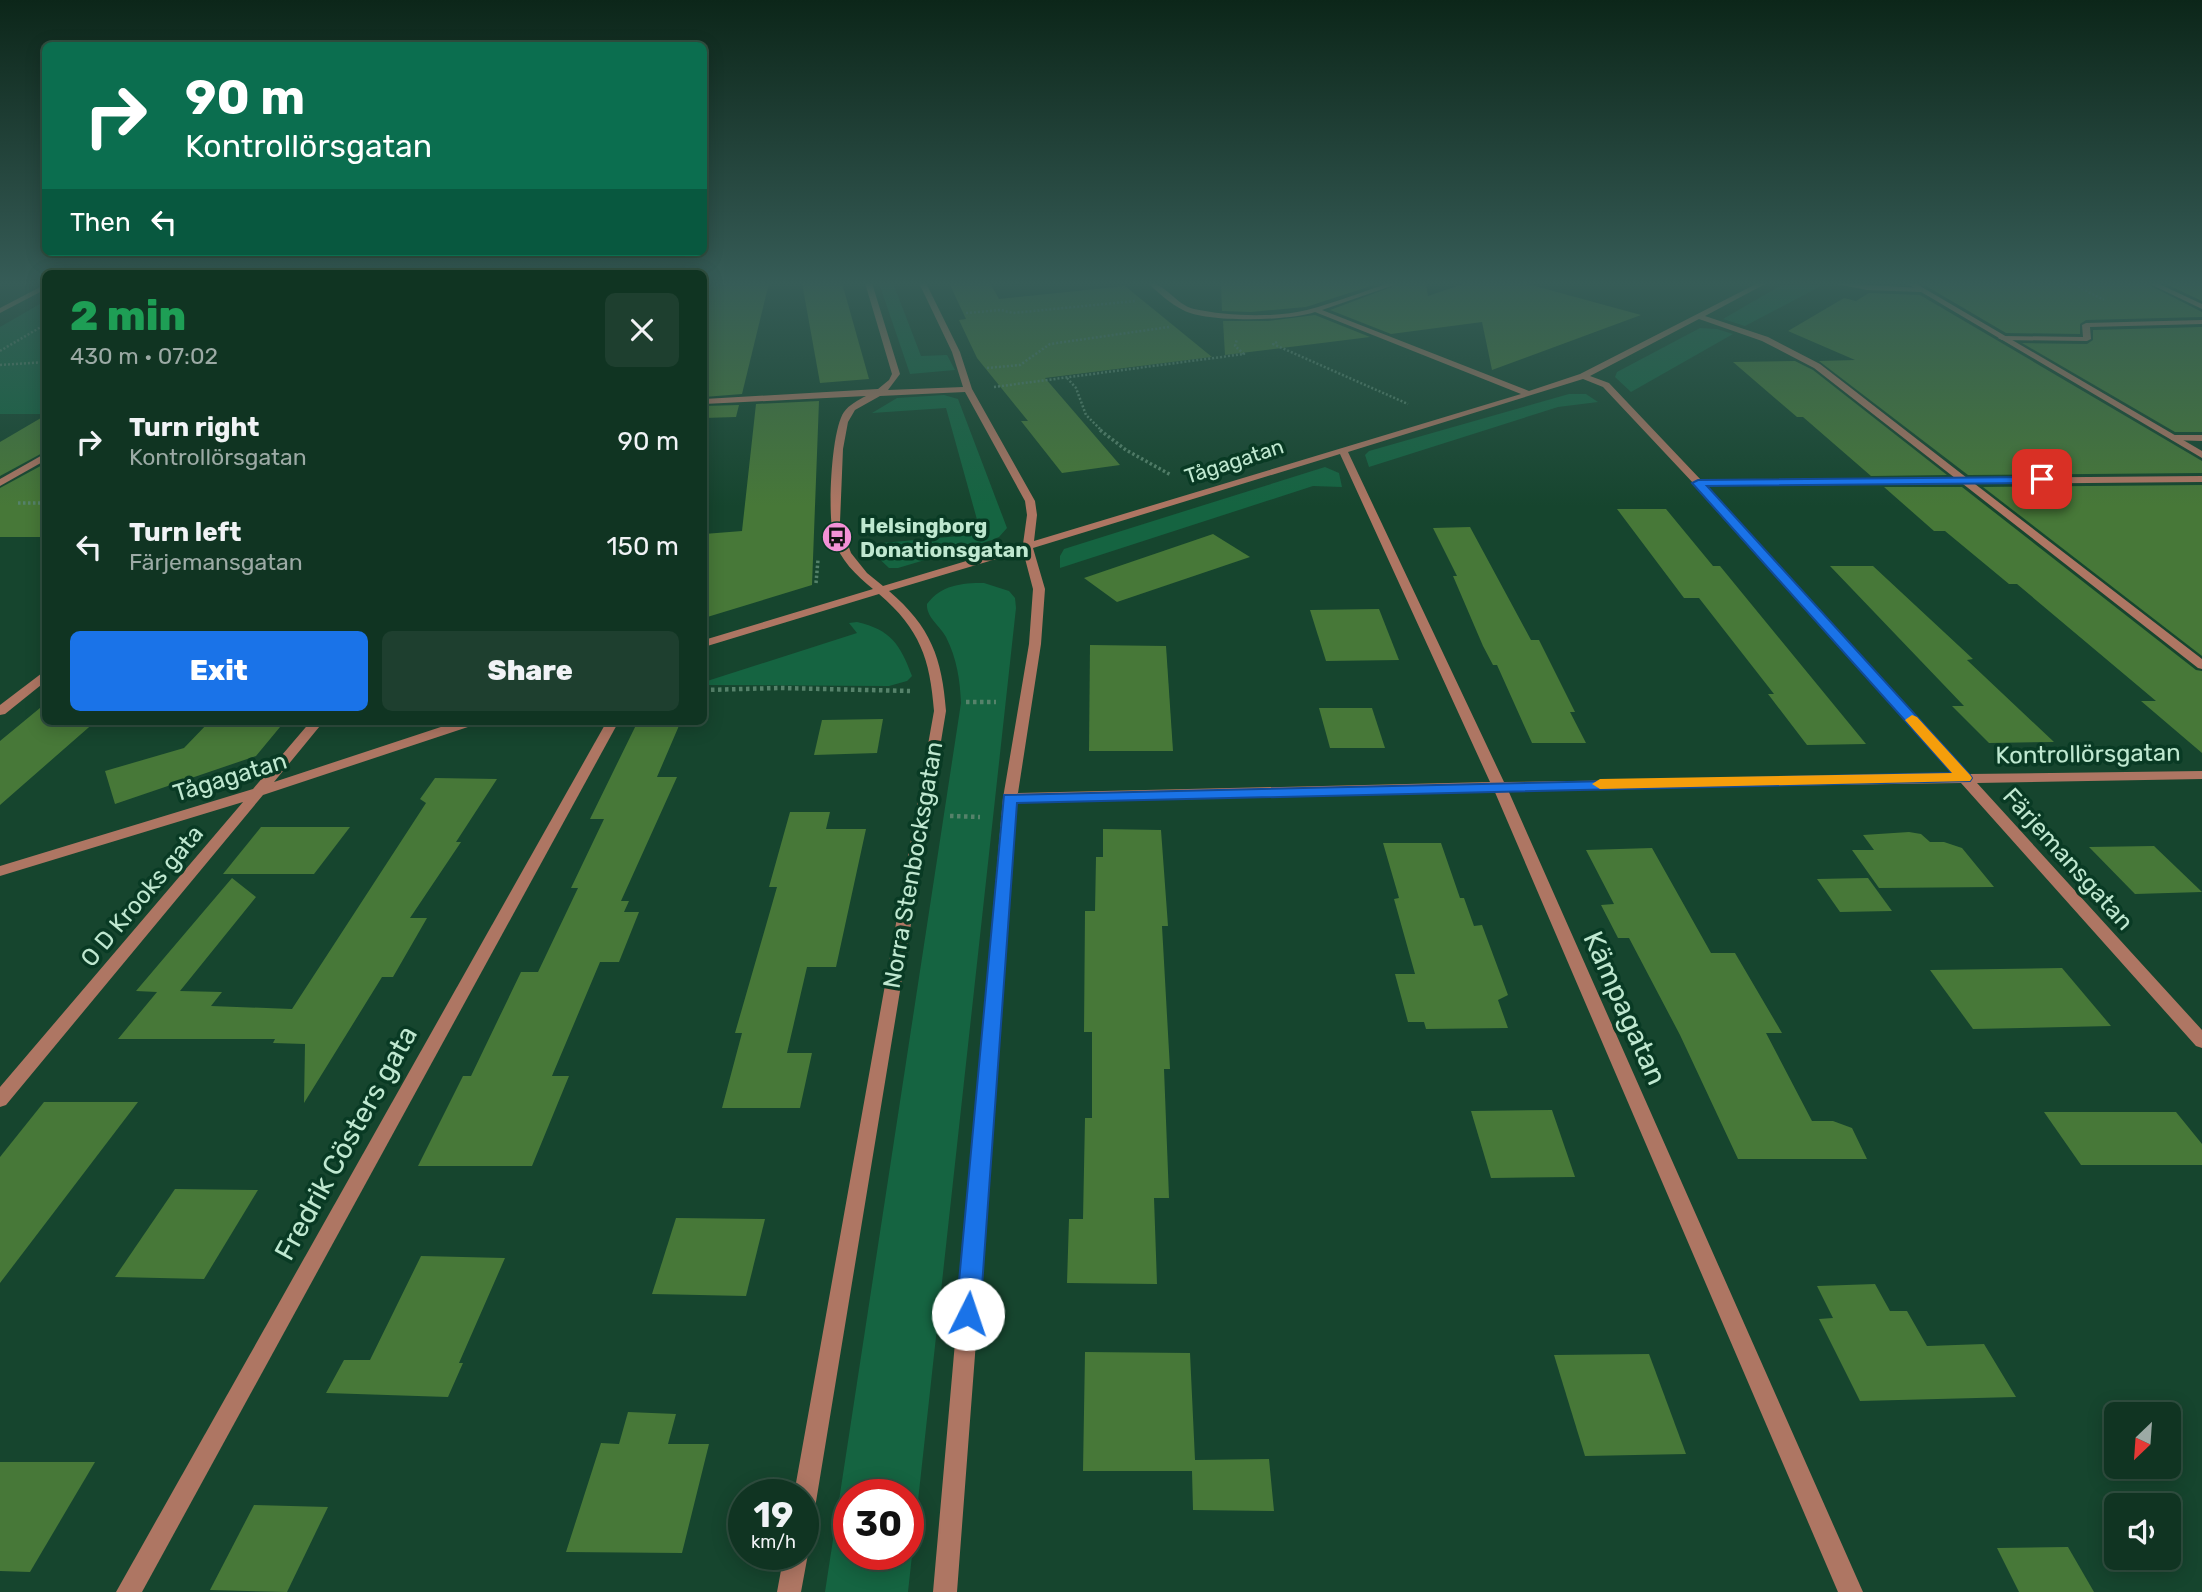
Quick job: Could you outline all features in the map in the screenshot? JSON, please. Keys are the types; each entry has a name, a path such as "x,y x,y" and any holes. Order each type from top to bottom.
{"street":[{"name":"Norra Stenbocksgatan","path":"808,1479 922,816 939,697 932,656 910,616 878,590 847,558 837,537 835,522 842,422 852,408 893,382 896,374 891,357"},
{"path":"945,1592 1010,798 1035,644 1039,589 1028,548 1032,515 1030,501 968,389 958,357"},
{"path":"1436,357 1529,394"},
{"name":"Tågagatan","path":"707,643 878,590 1028,548 1342,449 1529,394 1583,376 1620,357"},
{"path":"1800,357 1817,366 2202,665"},
{"path":"2035,357 2202,455"},
{"name":"Färjemansgatan","path":"1583,376 1606,385 1698,483 2202,1041"},
{"path":"707,401 968,389"},
{"path":"2174,438 2202,438"},
{"name":"Kämpagatan","path":"1342,449 1499,786 1851,1592"},
{"path":"0,483 42,458"},
{"path":"1698,483 2202,479"},
{"path":"0,711 42,677"},
{"name":"O D Krooks gata","path":"0,1100 315,725"},
{"name":"Tågagatan","path":"0,870 259,792 460,725"},
{"name":"Fredrik Cösters gata","path":"128,1592 611,725"},
{"name":"Kontrollörsgatan","path":"1010,798 1499,786 2202,775"},
{"path":"789,1592 793,1570"}],"path":[{"path":"977,369 1020,365 1031,357"},
{"path":"986,388 1219,357"},
{"path":"1303,357 1413,406"},
{"path":"0,365 42,362"},
{"path":"1067,377 1078,387 1084,413 1119,446 1175,478"},
{"path":"11,503 42,503"},
{"path":"707,690 780,688 1025,703"},
{"path":"922,816 1009,817"}],"green space":[{"path":"0,357 42,357 42,414 0,414"},
{"path":"904,357 948,357 955,370 910,374"},
{"path":"1645,357 1692,357 1631,392 1615,377 1617,372"},
{"path":"1569,394 1586,394 1598,402 1558,407 1369,467 1365,455 1369,451"},
{"path":"944,395 958,399 1007,528 992,540 898,568 889,568 869,549 871,544 981,534 946,408 872,413 897,398"},
{"path":"1325,467 1339,473 1342,487 1313,486 1060,568 1060,556 1064,549"},
{"path":"984,583 1009,591 1015,598 1016,608 920,1479 842,1479 961,703 953,653 946,637 929,613 927,604 945,589"},
{"path":"849,623 869,625 886,634 903,655 912,676 907,681 889,686 707,685 707,681 857,633"},
{"path":"833,1540 833,1570 910,1570 908,1592 825,1592"}],"building":[{"path":"707,357 751,357 742,394 707,397"},
{"path":"815,357 863,357 869,379 820,383"},
{"path":"1210,357 1045,378 1120,465 1062,473 1021,421 1028,421 977,358"},
{"path":"1489,357 1526,357 1492,370"},
{"path":"1849,357 2026,357 2202,461 2202,473 1968,475 1819,361 1855,360"},
{"path":"2047,357 2202,357 2202,432 2175,432"},
{"path":"1795,361 1813,370 1947,475 1871,476 1803,417 1797,417 1733,362"},
{"path":"819,401 812,585 707,617 707,534 742,531 756,404"},
{"path":"739,405 736,417 707,418 707,406"},
{"path":"42,417 42,453 0,476 0,442"},
{"path":"42,465 42,537 0,537 0,488"},
{"path":"2202,485 2202,656 1983,487"},
{"path":"1884,487 1962,487 2196,670 2202,671 2202,753 2141,701 2156,701 2017,584 2009,584 1945,531 1934,531"},
{"path":"1617,509 1666,509 1713,566 1720,566 1866,744 1807,745 1768,694 1774,694 1699,598 1684,598"},
{"path":"1470,527 1531,640 1539,640 1575,712 1570,712 1586,743 1532,743 1497,665 1493,665 1483,646 1453,576 1457,576 1433,528"},
{"path":"1213,534 1250,557 1117,602 1084,578"},
{"path":"1830,566 1873,566 1973,659 1967,660 2054,742 1989,743 1952,706 1964,706"},
{"path":"1379,609 1399,660 1326,661 1310,610"},
{"path":"1090,645 1166,646 1173,751 1089,751"},
{"path":"42,706 42,725 91,725 0,805 0,741"},
{"path":"1319,708 1372,708 1385,748 1330,748"},
{"path":"883,719 877,753 814,755 822,720"},
{"path":"206,725 282,725 256,756 115,804 105,771 184,748"},
{"path":"636,725 679,725 657,777 677,777 621,901 629,901 624,912 639,912 619,962 600,962 552,1076 569,1076 532,1166 418,1166 463,1076 471,1076 521,972 538,972 578,888 571,888 604,819 590,819"},
{"path":"435,778 497,779 456,842 461,842 410,918 427,918 393,977 382,977 304,1103 305,1044 273,1043 275,1039 118,1039 157,992 136,991 232,878 256,897 180,991 222,992 211,1006 292,1009 426,803 420,799"},
{"path":"790,812 830,812 826,829 866,829 836,967 807,967 787,1053 812,1053 800,1108 722,1108 742,1033 735,1033 777,887 769,887"},
{"path":"261,827 350,827 314,874 223,874"},
{"path":"1103,829 1161,830 1168,926 1162,926 1170,1069 1164,1069 1169,1198 1154,1198 1157,1284 1067,1283 1069,1219 1083,1219 1085,1118 1092,1118 1092,1032 1084,1032 1085,911 1095,911 1096,857 1103,857"},
{"path":"1909,832 1921,834 1930,842 1944,842 1962,848 1994,887 1879,888 1852,850 1874,850 1863,835"},
{"path":"1383,843 1441,843 1460,898 1464,898 1474,926 1482,925 1508,995 1498,1000 1508,1028 1426,1029 1424,1022 1408,1022 1395,974 1415,974 1394,899 1399,898"},
{"path":"2154,846 2202,892 2135,894 2089,847"},
{"path":"1652,848 1711,953 1735,953 1782,1033 1766,1033 1812,1121 1833,1121 1852,1128 1867,1159 1738,1159 1680,1035 1629,938 1618,938 1601,905 1614,904 1586,850"},
{"path":"1868,878 1892,911 1840,912 1817,879"},
{"path":"2062,968 2111,1026 1973,1029 1930,970"},
{"path":"44,1102 138,1102 0,1283 0,1157"},
{"path":"1552,1110 1575,1177 1491,1178 1471,1111"},
{"path":"2044,1112 2176,1112 2202,1144 2202,1165 2081,1165"},
{"path":"175,1189 258,1190 204,1279 115,1277"},
{"path":"676,1218 765,1219 746,1296 652,1294"},
{"path":"421,1256 505,1258 459,1363 463,1363 448,1397 326,1393 344,1360 370,1360"},
{"path":"1875,1284 1890,1311 1907,1311 1927,1346 1984,1344 2016,1397 1860,1401 1819,1319 1833,1318 1817,1286"},
{"path":"1085,1352 1190,1353 1195,1460 1269,1459 1274,1511 1193,1510 1192,1471 1083,1471"},
{"path":"1649,1354 1686,1454 1585,1456 1554,1355"},
{"path":"628,1412 676,1414 668,1444 709,1444 682,1553 566,1552 601,1443 619,1444"},
{"path":"0,1462 95,1462 30,1572 0,1571"},
{"path":"254,1505 328,1507 287,1592 210,1590"},
{"path":"2068,1547 2094,1592 2019,1592 1997,1548"}],"slow traffic":[{"path":"1600,784 1964,778 1912,720"}],"place":[{"name":"Helsingborg Donationsgatan","path":"837,537"}],"route":[{"path":"968,1314 1010,798 1964,778 1698,483 2042,479"}]}
